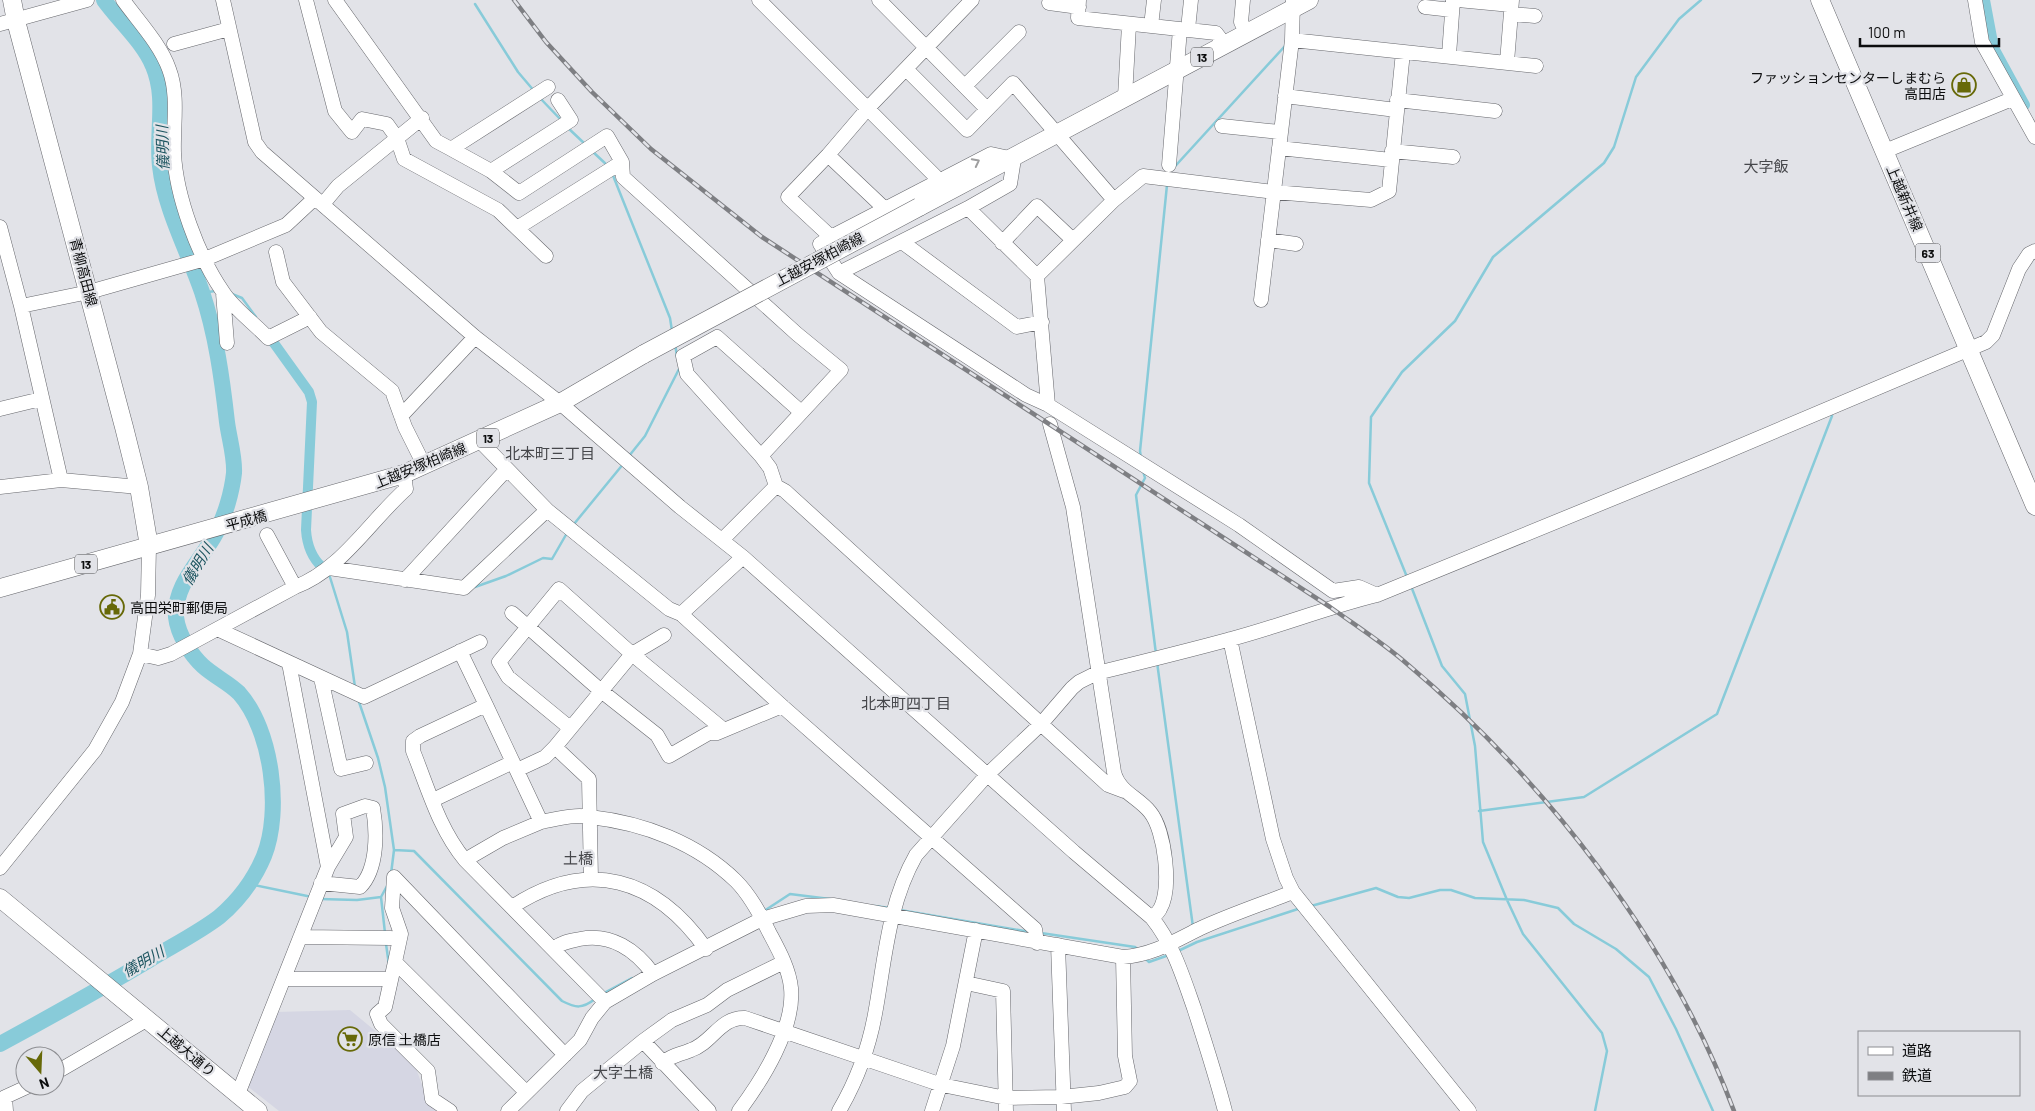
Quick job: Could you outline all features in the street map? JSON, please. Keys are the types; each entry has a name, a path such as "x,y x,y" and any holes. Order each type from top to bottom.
{"main road":[{"name":"青柳高田線","path":"12,0 8,23 89,292 139,488 149,546"},
{"name":"上越安塚柏崎線","path":"321,499 404,474 560,403 644,354 1014,158 1057,133 1247,34 1292,4 1309,0"},
{"name":"上越新井線","path":"1820,0 2035,506"},
{"name":"平成橋","path":"149,546 321,499"},
{"name":"13","path":"0,588 149,546"},
{"name":"上越大通り","path":"0,898 148,1018 258,1111"}],"street":[{"path":"8,23 88,0"},
{"path":"123,0 162,54 170,70 173,86 174,154 186,212 202,259 223,293 268,338 310,318"},
{"path":"223,0 255,142 262,152 475,337 560,403 630,464 743,557 987,775 1152,918 1169,945 1182,976 1215,1071 1225,1111"},
{"path":"306,0 335,110 352,132 362,118 387,124 397,138 404,159 498,210 546,256"},
{"path":"335,0 422,118 436,141 491,171 519,193 607,136 622,162 622,177 797,334 841,370 761,456"},
{"path":"759,0 869,107 939,180"},
{"path":"879,0 987,109"},
{"path":"831,238 788,197 828,155 869,107 907,70 926,46 972,0"},
{"path":"1151,26 1154,0"},
{"path":"1169,166 1176,72 1191,0"},
{"path":"1243,0 1241,22 1247,34"},
{"path":"1975,0 1982,42 2012,99 2035,137"},
{"path":"1049,3 1079,4 1078,18 1216,33 1224,45"},
{"path":"1449,55 1454,3"},
{"path":"1425,8 1454,3 1511,6 1535,16"},
{"path":"1261,300 1292,40 1292,4"},
{"path":"1507,62 1511,6"},
{"path":"1125,97 1129,24"},
{"path":"174,44 229,29"},
{"path":"965,86 1019,32"},
{"path":"1292,40 1449,55 1536,66"},
{"path":"1037,276 1114,200 1143,176 1274,192 1371,200 1389,191 1403,52"},
{"path":"907,70 968,130 1013,83 1114,200"},
{"path":"451,149 548,87"},
{"path":"1285,96 1496,111"},
{"path":"1885,151 2012,99"},
{"path":"491,171 571,120 558,100"},
{"path":"21,306 89,292 202,259 286,225 319,201 422,118"},
{"path":"1222,126 1280,132"},
{"path":"1278,148 1392,156 1453,157"},
{"path":"839,272 902,242 1010,184 1014,158 992,154 884,208 820,244 839,272 1026,394 1048,405 1239,525 1334,591 1360,586 1377,594"},
{"path":"828,155 884,208"},
{"path":"517,228 622,162"},
{"path":"1002,242 1037,206 1073,240"},
{"path":"968,208 1037,276 1048,405"},
{"path":"0,227 4,262 21,306 41,400 61,480"},
{"path":"1268,240 1296,244"},
{"path":"902,242 1017,326 1042,322"},
{"path":"839,1111 862,1058 875,1016 892,916 901,883 916,855 987,775 1041,724 1079,682 1098,673 1230,639 1377,594 1707,460 1986,342 1992,335 2019,269 2029,254 2035,251"},
{"path":"276,252 283,282 321,332 392,391 401,416 424,465"},
{"path":"223,293 227,344"},
{"path":"401,416 475,337"},
{"path":"801,412 717,337 682,356 687,374 761,456 770,468 776,486 786,491 1108,785 1125,791"},
{"path":"0,409 41,400"},
{"path":"1050,424 1073,507 1116,781 1149,811 1158,828 1167,874 1160,909 1152,918"},
{"path":"480,441 547,510 669,609 681,614 782,706 1035,929 1038,942"},
{"path":"405,580 507,469"},
{"path":"140,654 158,658 171,654 295,587 313,580 329,568 406,490 404,474"},
{"path":"0,487 61,480 139,488"},
{"path":"722,540 776,486"},
{"path":"329,568 464,588 547,510"},
{"path":"267,535 295,587"},
{"path":"0,868 95,750 122,702 140,654 148,595 149,546"},
{"path":"681,614 743,557"},
{"path":"570,728 508,677 499,662 559,589 632,654 724,730"},
{"path":"512,613 600,690 657,735 669,756 708,733 717,733 782,706"},
{"path":"217,629 364,697 480,642"},
{"path":"433,800 516,766 545,757 632,654 664,635"},
{"path":"1230,639 1273,839 1286,878 1293,892 1469,1111"},
{"path":"460,651 541,822"},
{"path":"289,663 328,867"},
{"path":"321,678 341,769 366,763"},
{"path":"486,705 413,741 413,751 446,833 466,860 555,948 605,1002"},
{"path":"555,747 589,779 591,879"},
{"path":"238,1094 321,883 346,837 344,814 365,806 373,808 377,837 367,880 360,887 321,883"},
{"path":"466,860 503,838 541,822 589,816 659,832 692,848 736,882 762,919 784,962 791,988 788,1016 783,1031 766,1070 739,1111"},
{"path":"450,1111 432,1099 428,1071 381,1024 377,1014 385,1007 401,934 392,908 394,877 565,1055"},
{"path":"512,906 554,885 591,879 621,883 648,893 674,910 706,948"},
{"path":"508,1111 580,1040 592,1018 605,1002 653,974 762,919 793,908 820,905 976,930 1123,957 1139,956 1169,945 1198,930 1293,892"},
{"path":"932,1111 942,1085 953,1046 976,930"},
{"path":"300,937 391,938"},
{"path":"555,948 568,941 590,937 614,941 635,953 653,974"},
{"path":"1058,945 1063,1104"},
{"path":"662,1063 677,1053 692,1050 729,1020 745,1018 1006,1105 1063,1104 1129,1084 1125,1056 1123,957"},
{"path":"395,962 526,1092"},
{"path":"568,1111 582,1091 643,1040 672,1020 707,1005 727,990 784,962"},
{"path":"284,979 391,979"},
{"path":"966,983 1003,991 1006,1105"},
{"path":"65,1067 148,1018"},
{"path":"643,1040 662,1063 709,1111"},
{"path":"6,1111 5,1097 15,1092"}],"shaded area":[{"path":"350,1010 414,1063 428,1101 442,1111 279,1111 246,1085 276,1012"}],"waterway":[{"name":"儀明川","path":"0,1044 112,982 194,934 219,917 239,897 256,873 264,856 272,817 271,771 259,728 250,709 239,693 207,670 198,661 186,644 177,624 179,594 216,533 225,512 233,480 234,461 221,373 211,324 202,292 172,214 163,182 159,153 160,103 157,78 144,49 104,0"},
{"path":"1407,577 1369,483 1371,417 1402,372 1455,321 1493,257 1604,163 1614,147 1636,77 1679,19 1701,0"},
{"path":"1985,0 1994,48 2025,105"},
{"path":"475,4 518,72 535,92"},
{"path":"1168,174 1285,46"},
{"path":"540,98 562,121"},
{"path":"567,127 585,144"},
{"path":"592,151 608,166"},
{"path":"612,173 670,318 672,331"},
{"path":"1141,458 1140,451 1167,185"},
{"path":"202,293 215,291"},
{"path":"232,294 242,298 256,317"},
{"path":"271,339 309,392 312,402 306,530 310,550 322,567"},
{"path":"675,344 677,356"},
{"path":"629,456 645,436 679,369"},
{"path":"1479,811 1584,797 1717,714 1832,416"},
{"path":"574,524 624,463"},
{"path":"1143,471 1145,478 1136,495 1156,654"},
{"path":"475,587 506,576 543,558 552,559 567,533"},
{"path":"329,574 347,632 355,687"},
{"path":"1411,586 1442,666 1465,694 1475,746 1483,842 1507,900 1523,934 1602,1033 1607,1051 1595,1111"},
{"path":"1157,662 1193,927"},
{"path":"358,699 378,758 385,787 394,850 391,874"},
{"path":"394,850 414,851 562,1001 571,1005 583,1006 595,999"},
{"path":"249,884 312,897"},
{"path":"385,933 381,897 387,886"},
{"path":"1311,906 1376,888 1398,897 1409,898 1440,890 1451,890 1475,898 1524,900 1558,908 1574,924 1616,949 1649,977 1676,1029 1713,1111"},
{"path":"764,911 790,894 830,899"},
{"path":"320,899 357,900 381,897"},
{"path":"875,906 890,908"},
{"path":"1176,952 1197,942 1301,908"},
{"path":"900,910 1030,932"},
{"path":"1041,933 1135,947 1138,950"},
{"path":"386,944 389,965"},
{"path":"1145,958 1149,962 1169,955"},
{"path":"604,993 632,978"}],"railway":[{"path":"514,0 546,42 592,92 651,149 762,237 1330,607 1397,656 1457,709 1507,758 1554,811 1598,867 1639,925 1675,985 1707,1047 1734,1111"}],"place":[{"name":"ファッションセンターしまむら 高田店","path":"1964,85"},
{"name":"高田栄町郵便局","path":"112,607"},
{"name":"原信 土橋店","path":"350,1039"}],"district":[{"name":"大字飯","path":"1766,166"},
{"name":"北本町三丁目","path":"550,453"},
{"name":"北本町四丁目","path":"906,703"},
{"name":"土橋","path":"578,858"},
{"name":"大字土橋","path":"623,1072"}]}
